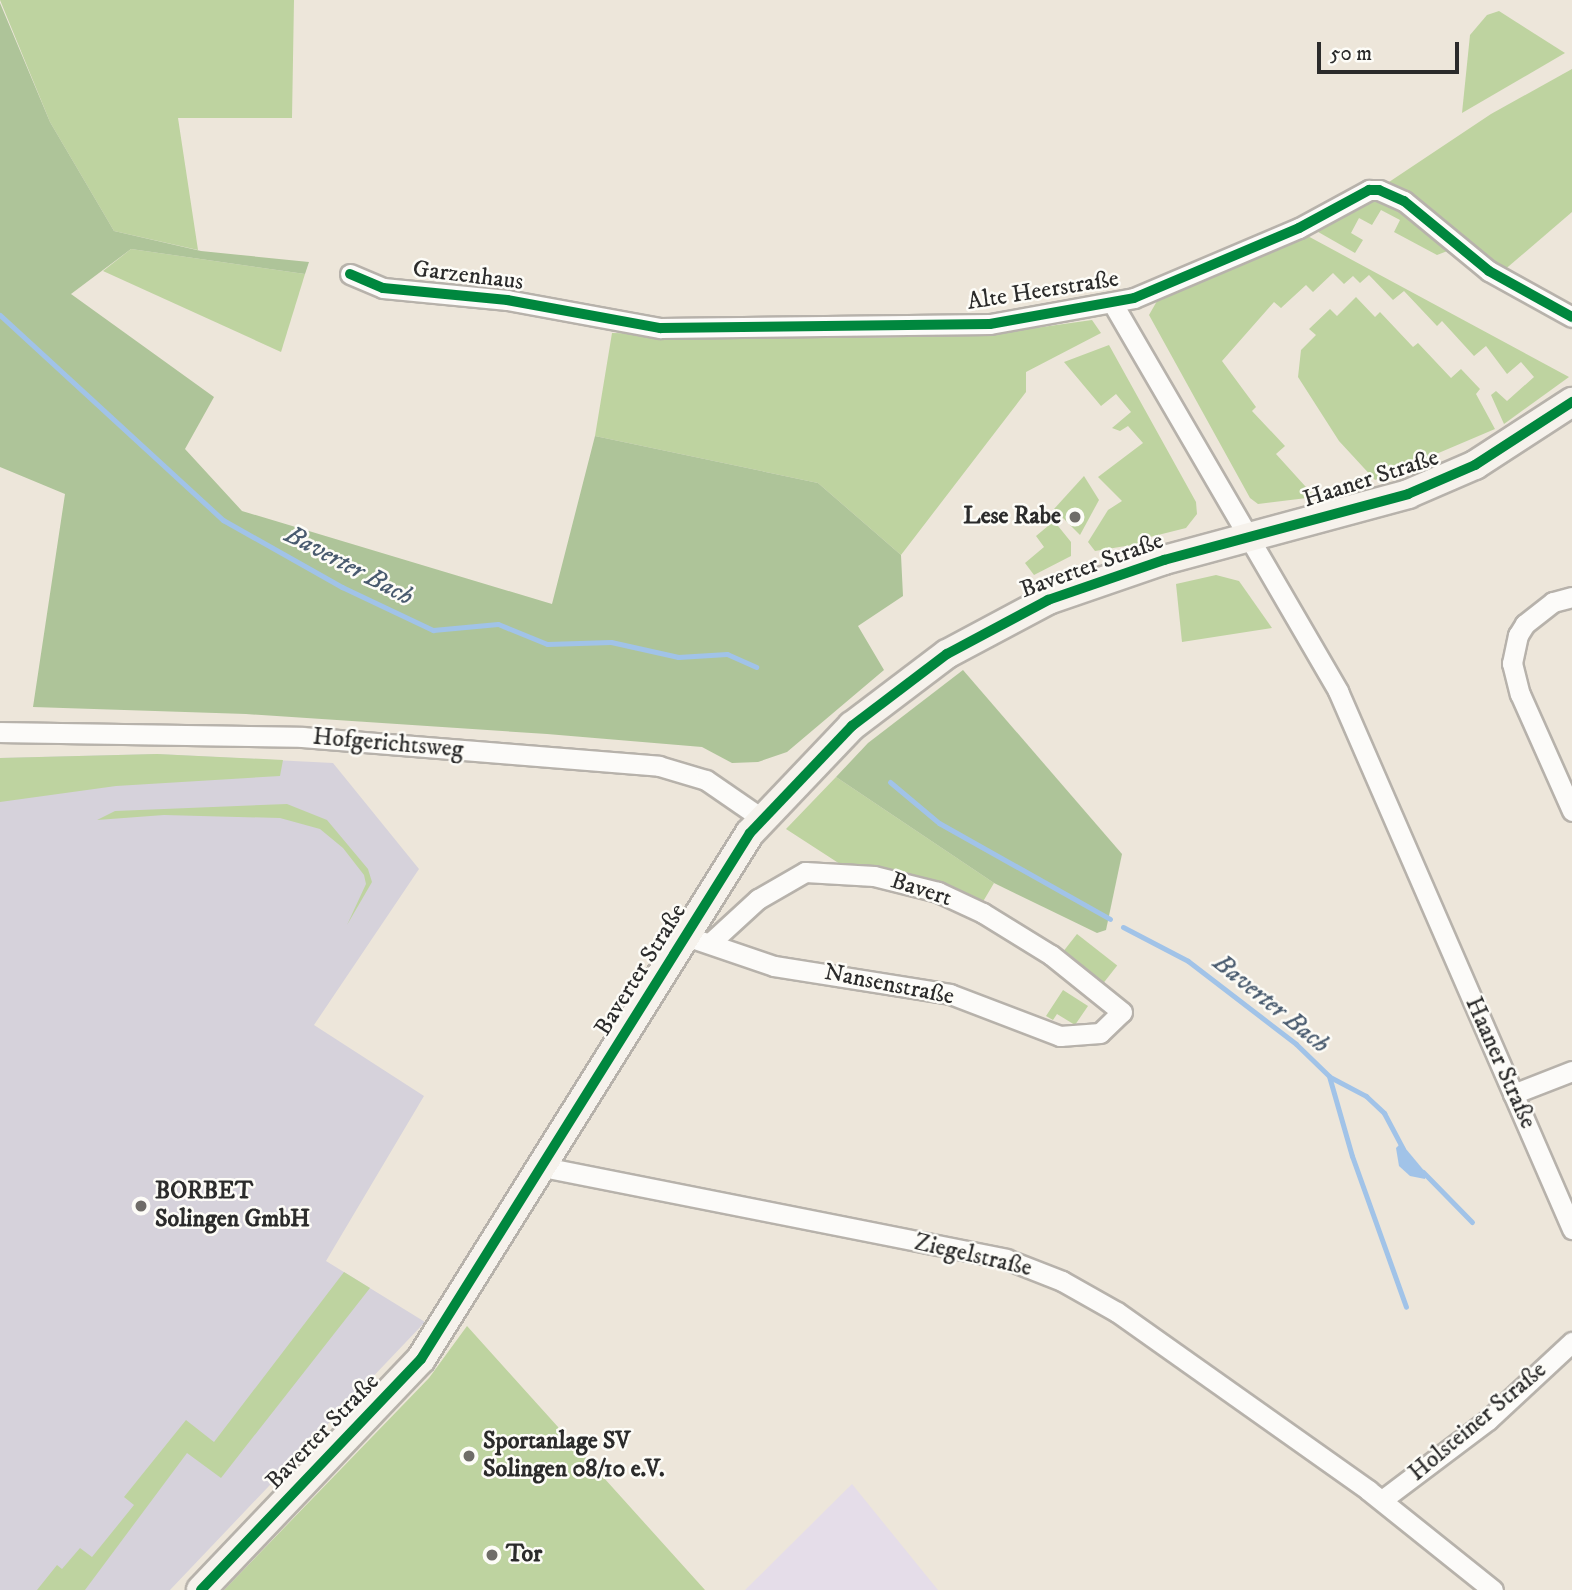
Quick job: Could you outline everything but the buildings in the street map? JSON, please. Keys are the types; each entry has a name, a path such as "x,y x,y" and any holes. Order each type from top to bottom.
{"main road":[{"name":"Haaner Straße","path":"1248,538 1435,483 1517,442 1572,402"},
{"name":"Baverter Straße","path":"201,1590 421,1359 543,1167 698,940 761,818 852,726 919,672 971,640 1076,589 1248,538"}],"street":[{"name":"Alte Heerstraße","path":"583,317 711,330 963,325 1113,304 1243,253 1369,190 1405,201 1489,271 1572,317"},
{"name":"Garzenhaus","path":"350,274 383,288 507,300 583,317"},
{"path":"1113,304 1248,538"},
{"name":"Haaner Straße","path":"1248,538 1338,691 1572,1229"},
{"path":"1572,597 1553,602 1525,624 1516,641 1512,663 1520,694 1572,811"},
{"name":"Hofgerichtsweg","path":"0,732 302,737 659,766 706,780 761,818"},
{"name":"Bavert","path":"698,940 758,899 805,872 874,876 937,892 984,913 1051,955 1122,1012"},
{"name":"Nansenstraße","path":"698,940 774,966 950,994 1072,1038 1100,1033 1122,1012"},
{"path":"1513,1094 1572,1071"},
{"name":"Ziegelstraße","path":"543,1167 991,1256 1041,1272 1111,1307 1382,1500 1493,1590"},
{"name":"Holsteiner Straße","path":"1382,1500 1488,1420 1572,1342"}],"shaded area":[{"path":"157,754 333,763 419,869 314,1025 424,1096 326,1261 425,1322 170,1590 0,1590 0,758"},
{"path":"852,1484 938,1590 745,1590"}],"green space":[{"path":"0,0 294,0 292,118 178,118 198,250 114,231 50,122"},
{"path":"0,3 50,122 114,231 201,251 309,262 305,274 131,249 71,294 214,397 185,449 242,511 552,604 595,436 818,483 901,555 903,596 858,626 884,670 787,752 758,762 732,763 702,747 547,734 246,714 33,707 65,494 0,467"},
{"path":"1499,11 1565,53 1462,113 1470,35 1487,15"},
{"path":"1572,69 1572,212 1502,272 1389,182 1491,114"},
{"path":"1384,199 1401,208 1450,250 1437,255 1394,232 1400,220 1381,210 1372,225 1359,218 1351,233 1363,240 1355,253 1313,229 1352,205"},
{"path":"1304,234 1569,377 1504,424 1491,395 1496,391 1507,401 1534,377 1521,362 1507,374 1486,346 1474,356 1442,321 1437,326 1404,291 1393,300 1369,275 1360,283 1353,276 1344,284 1333,273 1313,292 1306,285 1281,308 1274,302 1222,361 1256,407 1252,411 1285,446 1276,454 1315,497 1258,504 1250,498 1149,315 1157,301"},
{"path":"131,249 305,274 281,352 103,271"},
{"path":"1356,297 1375,317 1380,312 1413,347 1418,343 1451,378 1461,369 1480,389 1476,394 1495,429 1375,480 1339,441 1298,377 1301,350 1316,335 1309,329 1330,309 1337,316"},
{"path":"1092,320 1101,333 1026,372 1026,392 901,555 818,483 595,436 612,333 873,338 994,334"},
{"path":"1109,345 1196,502 1197,514 1186,528 1138,540 1138,544 1095,551 1088,542 1108,510 1122,501 1098,477 1143,443 1128,426 1120,431 1112,428 1131,412 1116,394 1101,406 1064,362"},
{"path":"1084,476 1099,500 1080,535 1054,509"},
{"path":"1054,521 1071,542 1071,556 1034,575 1025,563 1044,547 1036,536"},
{"path":"1216,575 1239,581 1272,628 1182,642 1176,584"},
{"path":"963,670 1122,854 1106,930 1097,933 994,883 836,777 868,743"},
{"path":"157,754 283,760 280,776 116,786 0,802 0,758"},
{"path":"836,777 994,883 981,905 913,879 840,864 786,829"},
{"path":"287,804 327,820 368,869 372,882 347,925 366,884 364,875 343,848 320,829 280,818 164,815 97,820 115,811"},
{"path":"1077,934 1117,965 1104,983 1063,951"},
{"path":"1063,990 1088,1006 1075,1025 1057,1014 1053,1020 1046,1016"},
{"path":"344,1272 370,1288 221,1478 187,1453 85,1590 37,1590 57,1565 62,1569 80,1548 92,1557 134,1505 124,1497 186,1420 214,1442"},
{"name":"Sportanlage SV Solingen 08/10 e.V.","path":"467,1326 705,1590 224,1590 429,1378"}],"water":[{"path":"1401,1143 1426,1173 1425,1179 1410,1176 1399,1166 1396,1148"}],"waterway":[{"name":"Baverter Bach","path":"0,315 223,520 342,587 433,630 498,624 547,644 611,642 678,657 727,654 756,667"},
{"name":"Baverter Bach","path":"890,782 939,823 1110,919"},
{"name":"Baverter Bach","path":"1123,927 1188,961 1296,1044 1329,1076 1352,1156 1406,1307"},
{"path":"1330,1077 1366,1096 1384,1113 1403,1148"},
{"path":"1423,1172 1472,1222"}],"cycle path":[{"path":"350,274 383,288 507,300 660,328 990,324 1134,298 1299,228 1369,190 1379,190 1404,201 1489,271 1572,317"},
{"path":"201,1590 421,1359 750,833 852,726 947,654 1048,600 1164,560 1408,494 1475,465 1572,402"}],"place":[{"name":"Lese Rabe","path":"1075,517"},
{"name":"BORBET Solingen GmbH","path":"141,1206"},
{"name":"Sportanlage SV Solingen 08/10 e.V.","path":"469,1456"},
{"name":"Tor","path":"492,1555"}]}
